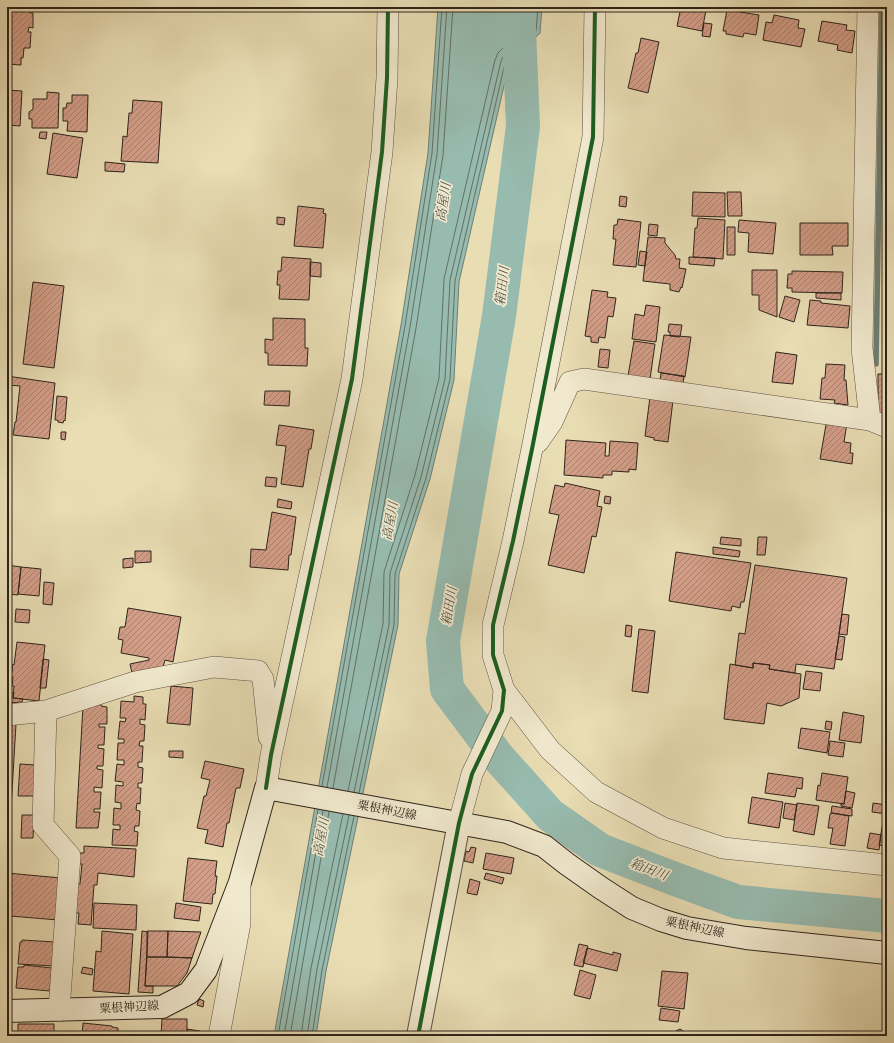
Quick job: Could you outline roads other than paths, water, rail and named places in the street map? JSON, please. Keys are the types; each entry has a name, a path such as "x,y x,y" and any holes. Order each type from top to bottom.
{"main road":[{"name":"粟根神辺線","path":"7,1011 162,1007 189,993 206,970 240,882 270,788 507,832 544,846 572,868 632,908 661,920 687,928 746,938 887,953"},
{"path":"418,1036 452,822"}],"street":[{"path":"271,755 352,379 382,152 387,78 388,7"},
{"path":"595,7 593,137 532,449 513,541 493,625 493,655 504,690 550,750 596,792 663,828 723,848 887,865"},
{"path":"532,449 552,422 570,382 584,379 878,423 862,348 868,7"},
{"path":"7,715 46,711 135,682 214,667 258,671 263,679 271,755 270,788"},
{"path":"452,822 472,774 502,712 504,690"},
{"path":"46,711 43,825 70,856 59,1010"},
{"path":"219,1036 240,924 240,882"}],"water":[{"name":"高屋川","path":"438,7 542,7 540,33 509,64 459,282 454,380 430,479 399,574 398,625 326,971 316,1036 274,1036 401,325 428,153"}],"waterway":[{"name":"箱田川","path":"518,7 523,126 499,316 443,641 447,689 498,757 550,815 600,850 738,902 887,916"},
{"path":"876,364 882,7"}]}
